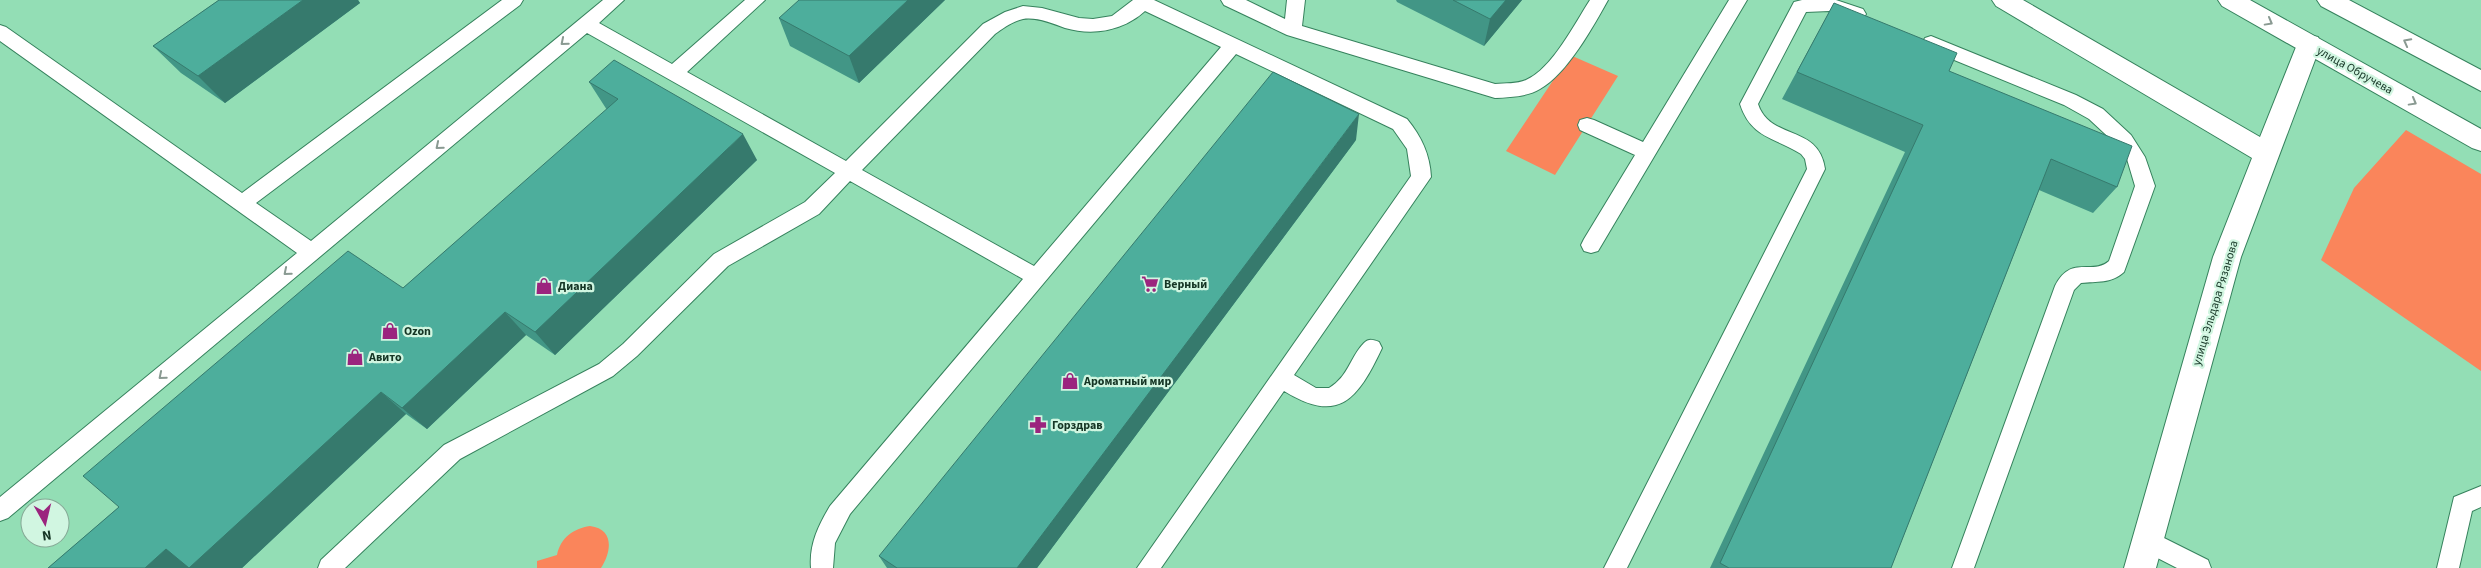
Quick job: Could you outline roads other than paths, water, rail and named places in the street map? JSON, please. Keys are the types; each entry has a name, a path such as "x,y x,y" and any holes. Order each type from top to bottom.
{"street":[{"path":"2004,0 2266,153"},
{"name":"улица Обручева","path":"2230,0 2481,141"},
{"path":"2328,0 2481,81"},
{"name":"улица Эльдара Рязанова","path":"2140,568 2227,257 2309,44"}],"lane":[{"path":"243,202 471,34 514,0"},
{"path":"0,511 615,0"},
{"path":"674,73 756,0"},
{"path":"1230,0 1293,30 1477,87 1494,90 1516,90 1533,85 1549,74 1599,0"},
{"path":"1293,30 1296,0"},
{"path":"1591,245 1738,0"},
{"path":"1615,568 1816,169 1816,158 1807,147 1762,127 1754,119 1749,104 1752,95 1800,7 1806,3 1814,0 1830,3 1876,21"},
{"path":"329,568 452,452 606,370 630,350 721,260 806,213 849,172 989,29 1012,15 1036,13 1086,26 1104,24 1130,14 1144,1 1400,124 1413,140 1420,155 1421,177 1148,568"},
{"path":"586,24 1036,277"},
{"path":"0,32 243,202 311,252"},
{"path":"1913,36 2070,100 2096,114 2124,140 2136,157 2145,186 2118,266 2113,271 2105,274 2078,274 2068,281 2065,286 1963,568"},
{"path":"822,568 822,547 829,526 842,507 1233,45"},
{"path":"1587,124 1646,152"},
{"path":"1280,378 1314,397 1331,399 1344,390 1372,348"},
{"path":"2448,568 2462,504 2481,496"},
{"path":"2148,541 2200,568"}],"place":[{"name":"Верный","path":"1150,284"},
{"name":"Диана","path":"544,286"},
{"name":"Ozon","path":"390,331"},
{"name":"Авито","path":"355,357"},
{"name":"Ароматный мир","path":"1070,381"},
{"name":"Горздрав","path":"1038,425"}]}
